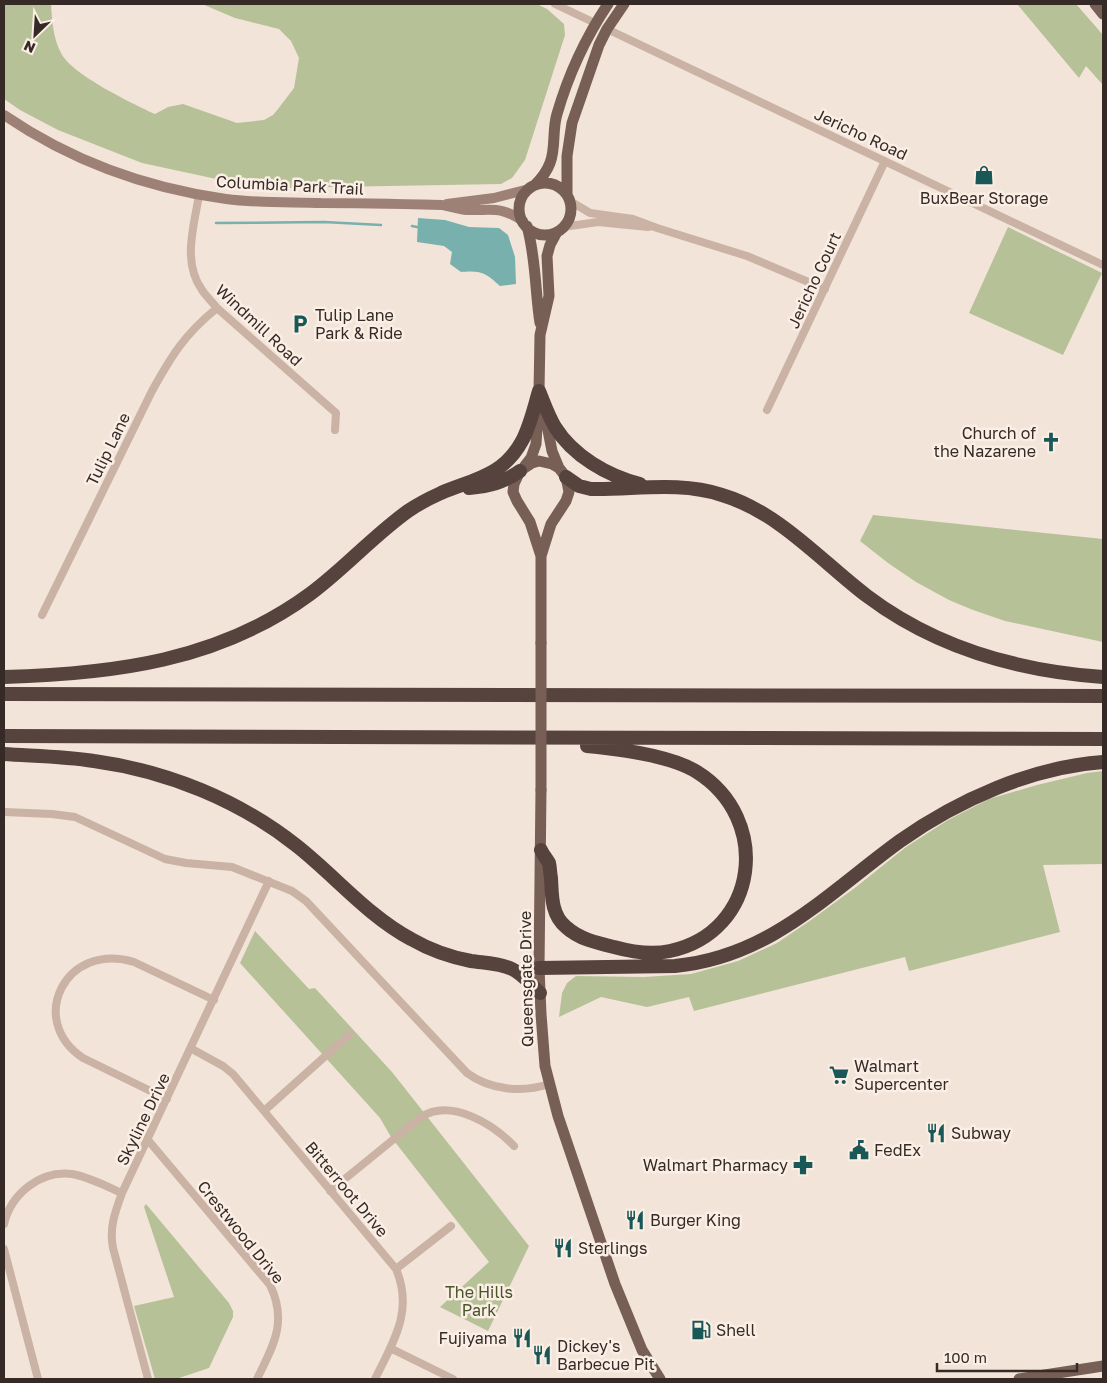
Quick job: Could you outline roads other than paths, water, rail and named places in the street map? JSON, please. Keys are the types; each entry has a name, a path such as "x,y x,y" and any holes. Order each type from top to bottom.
{"highway":[{"path":"539,391 556,428 580,454 612,475 648,486"},
{"path":"4,677 131,667 171,659 234,638 264,623 298,603 397,519 413,508 441,493 491,474 500,468 512,457 525,435 539,391"},
{"path":"441,493 458,489 492,486 510,478 522,469"},
{"path":"563,473 580,486 591,489 648,486 677,487 703,490 738,500 788,530 868,596 915,626 960,647 1026,668 1103,678"},
{"path":"4,694 1103,696"},
{"path":"4,736 1103,739"},
{"path":"487,738 603,747 661,758 695,771 720,790 738,817 743,832 747,864 738,896 731,910 714,929 681,948 661,952 640,953 593,941 565,927 555,912 549,864 540,850"},
{"path":"4,754 78,759 115,764 171,779 211,794 251,814 280,833 403,935 425,947 446,955 500,965 512,970 540,994"},
{"path":"540,968 674,966 694,964 734,953 765,940 792,923 900,841 958,806 987,792 1031,777 1062,768 1103,762"}],"main road":[{"path":"541,556 530,522 517,501 514,492 514,484 522,469 531,458 536,444 539,391 540,326 532,254 520,208 524,194 550,164 554,126 558,112 595,23 608,4"},
{"path":"540,326 548,296 547,254 550,245 570,215 567,156 569,134 592,64 607,29 624,4"},
{"path":"1095,4 1103,14"},
{"path":"592,64 599,30 595,23"},
{"name":"Columbia Park Trail","path":"4,115 50,143 106,169 157,185 199,195 227,199 264,202 442,205 486,199 532,187"},
{"path":"532,187 549,183 556,185 568,197"},
{"name":"Columbia Park Trail","path":"442,205 464,210 499,209 516,216 525,224"},
{"path":"525,224 533,231 541,234 560,230"},
{"path":"539,391 552,451 563,473 568,492 566,501 551,524 541,556"},
{"path":"522,469 532,462 545,462 563,473"},
{"name":"Queensgate Drive","path":"541,556 540,994 543,1048 549,1084 615,1284 642,1350 660,1379"},
{"path":"1019,1379 1103,1366"}],"street":[{"path":"555,4 595,23"},
{"name":"Jericho Road","path":"607,29 1103,264"},
{"name":"Jericho Court","path":"767,410 885,161"},
{"name":"Windmill Road","path":"199,195 190,254 193,271 200,288 217,308 336,414 335,430"},
{"path":"568,197 590,213 633,218 657,228 747,256 825,289"},
{"path":"560,230 598,222 657,228"},
{"name":"Tulip Lane","path":"42,615 152,391 171,358 194,327 217,308"},
{"path":"4,812 76,817 165,859 186,863 232,866 292,891 306,901 470,1075 484,1082 517,1089 532,1089 549,1084"},
{"name":"Skyline Drive","path":"148,1379 111,1237 112,1225 122,1193 192,1049 269,881"},
{"path":"167,1098 74,1052 60,1034 58,1023 56,1010 63,986 81,966 96,960 123,959 134,962 214,1000"},
{"path":"264,1110 350,1034"},
{"name":"Bitterroot Drive","path":"192,1049 223,1066 232,1074 396,1269 402,1285 404,1311 398,1331 375,1379"},
{"path":"330,1191 421,1117 433,1110 455,1112 485,1123 496,1129 514,1146"},
{"name":"Crestwood Drive","path":"148,1140 229,1235 270,1285 274,1293 279,1312 277,1333 257,1379"},
{"path":"4,1224 9,1209 23,1190 42,1178 52,1175 74,1174 122,1193"},
{"path":"396,1269 451,1226"},
{"path":"4,1249 38,1379"},
{"path":"390,1348 454,1379"}],"water":[{"path":"418,218 445,220 469,227 499,228 508,235 515,257 516,284 500,286 483,273 461,272 450,264 452,252 444,246 417,242"}],"waterway":[{"path":"216,223 324,222 381,225"},
{"path":"412,226 417,227"}],"place":[{"name":"BuxBear Storage","path":"984,175"},
{"name":"Tulip Lane Park & Ride","path":"300,324"},
{"name":"Church of the Nazarene","path":"1051,442"},
{"name":"Walmart Supercenter","path":"839,1075"},
{"name":"Subway","path":"936,1133"},
{"name":"FedEx","path":"859,1150"},
{"name":"Walmart Pharmacy","path":"803,1165"},
{"name":"Burger King","path":"635,1220"},
{"name":"Sterlings","path":"563,1248"},
{"name":"Shell","path":"701,1330"},
{"name":"Fujiyama","path":"522,1338"},
{"name":"Dickey's Barbecue Pit","path":"542,1355"}],"park label":[{"name":"The Hills Park","path":"479,1301"}]}
